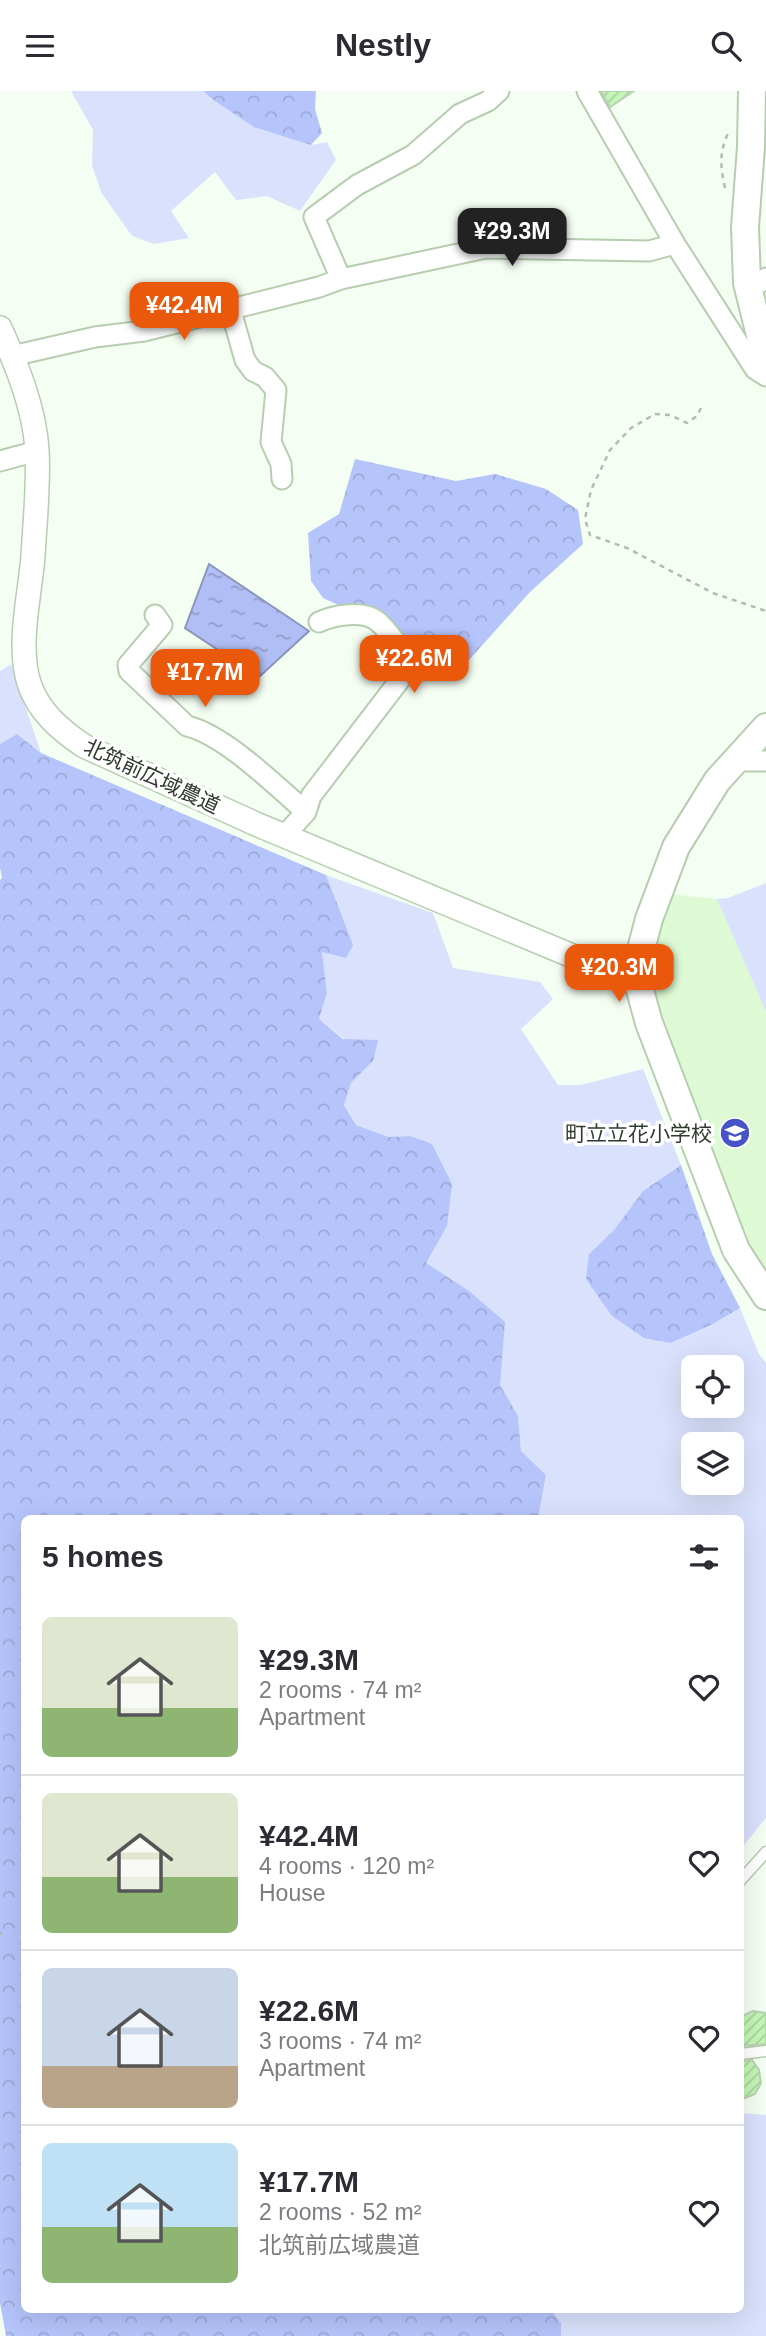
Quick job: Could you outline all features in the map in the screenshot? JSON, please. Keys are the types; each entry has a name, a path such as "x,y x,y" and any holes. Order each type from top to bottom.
{"main road":[{"path":"752,91 745,227 756,281 766,359"},
{"path":"766,727 717,781 676,847 649,919 635,972 649,1023 716,1203 736,1250 766,1296"}],"street":[{"path":"341,279 314,217 357,185 413,155 460,114 488,101 499,91"},
{"path":"587,91 675,244 755,369 766,376"},
{"path":"12,356 95,337 144,331 231,311 341,279 486,248 649,251 675,244"},
{"path":"231,311 245,360 253,371 265,377 276,390 271,442 281,464 282,479"},
{"name":"北筑前広域農道","path":"0,328 28,398 37,451 33,556 24,655 29,683 43,709 61,731 84,746 284,836 594,965 635,972"},
{"path":"0,461 37,451"},
{"path":"284,836 306,812 311,796 412,664 377,620 349,614 331,616 319,622"},
{"path":"155,615 162,625 128,665 129,671 187,726 200,729 244,760 306,812"},
{"path":"735,761 766,761"}],"lane":[{"path":"744,1877 766,1852"},
{"path":"744,2054 766,2051"}],"path":[{"path":"701,408 697,416 687,423 670,415 655,414 631,429 610,450 591,490 584,520 590,535 627,548 713,593 766,611"}],"shaded area":[{"path":"71,91 203,91 209,98 311,145 327,142 336,160 300,211 267,196 236,200 215,172 171,211 189,238 154,244 132,236 101,192 92,165 93,130"},
{"path":"11,664 41,753 17,734 0,744 0,671"},
{"path":"326,875 433,913 453,968 540,982 553,999 521,1029 558,1085 581,1085 643,1069 681,1165 643,1191 614,1230 589,1254 671,1343 740,1308 759,1354 766,1363 766,1818 744,1845 744,1515 539,1515 546,1475 521,1451 518,1416 425,1263 447,1226 410,1136 389,1137 356,1125 344,1105 351,1083 373,1061 319,1019 327,993 322,952 352,945"},
{"path":"766,883 766,1012 717,899 728,898"},
{"name":"町立立花小学校","path":"668,894 717,899 766,1012 766,1268 745,1238 664,1028 648,959"},
{"path":"744,2113 766,2115 766,2336 561,2336 561,2323 553,2313 744,2313"}],"green space":[{"path":"203,91 316,91 315,109 322,133 311,145 254,127"},
{"path":"355,459 456,481 495,474 546,489 578,510 583,544 530,592 451,680 403,655 373,621 323,598 311,581 308,533 339,514"},
{"path":"17,734 41,753 326,875 353,945 346,958 322,952 327,993 319,1019 343,1039 378,1040 373,1061 351,1083 344,1105 356,1125 389,1137 410,1136 432,1144 452,1184 447,1226 426,1263 469,1291 505,1322 500,1385 518,1416 521,1451 546,1475 539,1515 21,1515 21,2313 553,2313 561,2323 561,2336 6,2336 0,2303 0,744"},
{"path":"681,1165 712,1254 740,1308 671,1343 644,1338 612,1316 586,1279 589,1254 614,1230 643,1191"}],"water":[{"path":"209,564 309,631 259,677 185,628"}],"building":[{"path":"601,91 634,91 610,107"},
{"path":"753,2011 766,2013 766,2044 744,2046 744,2015"},
{"path":"752,2060 759,2070 761,2083 755,2094 744,2098 744,2061"}],"place":[{"name":"町立立花小学校","path":"735,1133"}]}
